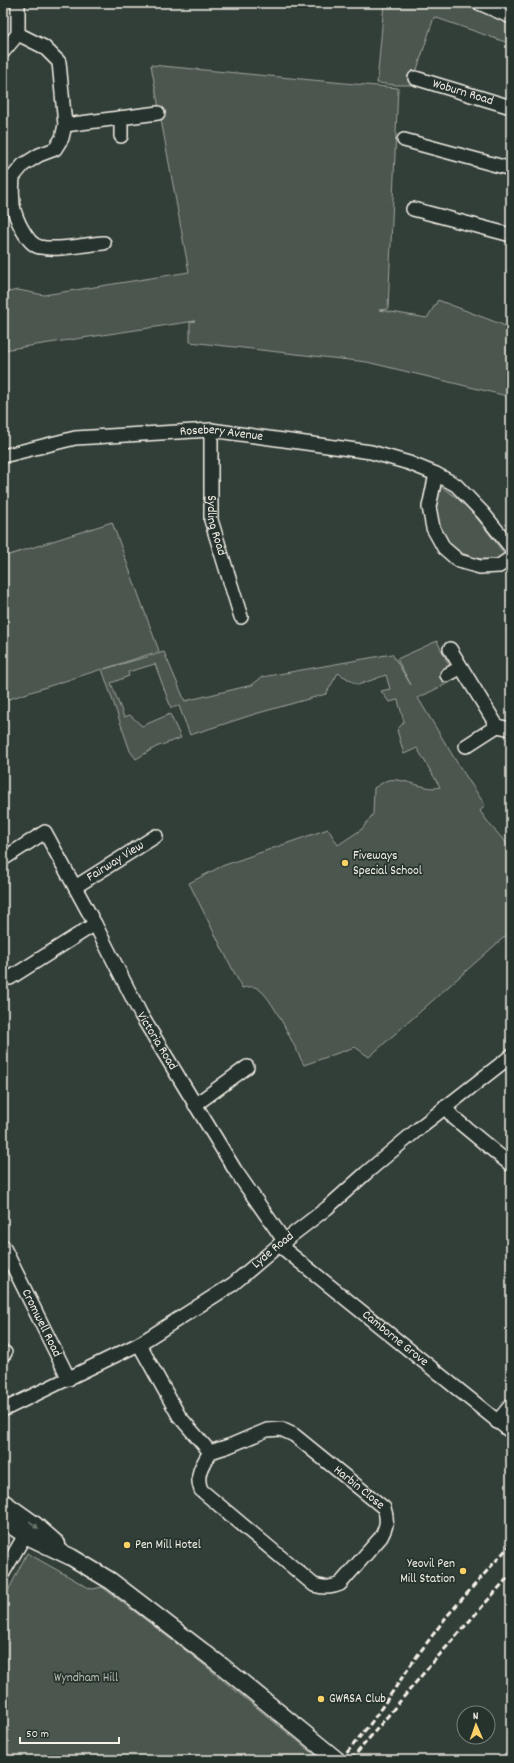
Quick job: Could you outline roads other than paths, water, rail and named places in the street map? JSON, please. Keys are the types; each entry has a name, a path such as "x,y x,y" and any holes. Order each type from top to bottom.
{"main road":[{"path":"3,1502 34,1524 71,1557"},
{"path":"3,1520 25,1535 71,1557 129,1594 222,1666 337,1760"}],"street":[{"path":"3,52 18,34 18,3"},
{"path":"479,3 511,17"},
{"path":"18,34 44,46 59,62 66,125 62,138 55,148 39,155 23,165 13,177 13,206 20,225 30,242 39,247 104,243"},
{"name":"Woburn Road","path":"415,78 511,107"},
{"path":"66,125 158,113"},
{"path":"121,118 121,136"},
{"path":"404,140 511,169"},
{"path":"413,208 511,235"},
{"name":"Rosebery Avenue","path":"3,456 75,438 211,430 371,452 409,463 436,474 456,485 483,513 511,548"},
{"name":"Sydling Road","path":"211,430 211,520 241,617"},
{"path":"436,474 428,507 433,528 444,548 459,561 480,567 499,566 511,558"},
{"path":"450,649 496,726"},
{"path":"447,675 460,668"},
{"path":"466,746 496,726 511,729"},
{"name":"Victoria Road","path":"3,859 45,832 95,924 141,1015 235,1170 282,1244"},
{"name":"Fairway View","path":"75,887 156,836"},
{"path":"10,978 95,924"},
{"name":"Lyde Road","path":"5,1411 139,1344 234,1284 327,1208 366,1172 445,1107 511,1056"},
{"path":"195,1105 247,1067"},
{"path":"445,1107 454,1118 511,1166"},
{"name":"Camborne Grove","path":"282,1244 511,1432"},
{"name":"Cromwell Road","path":"3,1246 69,1379"},
{"path":"139,1344 179,1416 210,1452"},
{"path":"498,1422 511,1405"},
{"name":"Harbin Close","path":"281,1429 294,1435 384,1508 387,1518 386,1528 381,1537 340,1584 332,1588 323,1588 314,1585 201,1490 198,1482 199,1472 210,1452 229,1446 267,1430 281,1429"},
{"path":"3,1573 25,1535"}],"railway":[{"path":"341,1760 371,1723 417,1656 447,1616 511,1544"},
{"path":"351,1760 427,1669 511,1574"}],"place":[{"name":"Fiveways Special School","path":"345,863"},
{"name":"Pen Mill Hotel","path":"127,1545"},
{"name":"Yeovil Pen Mill Station","path":"463,1571"},
{"name":"GWRSA Club","path":"321,1699"}],"park label":[{"name":"Wyndham Hill","path":"86,1678"}]}
